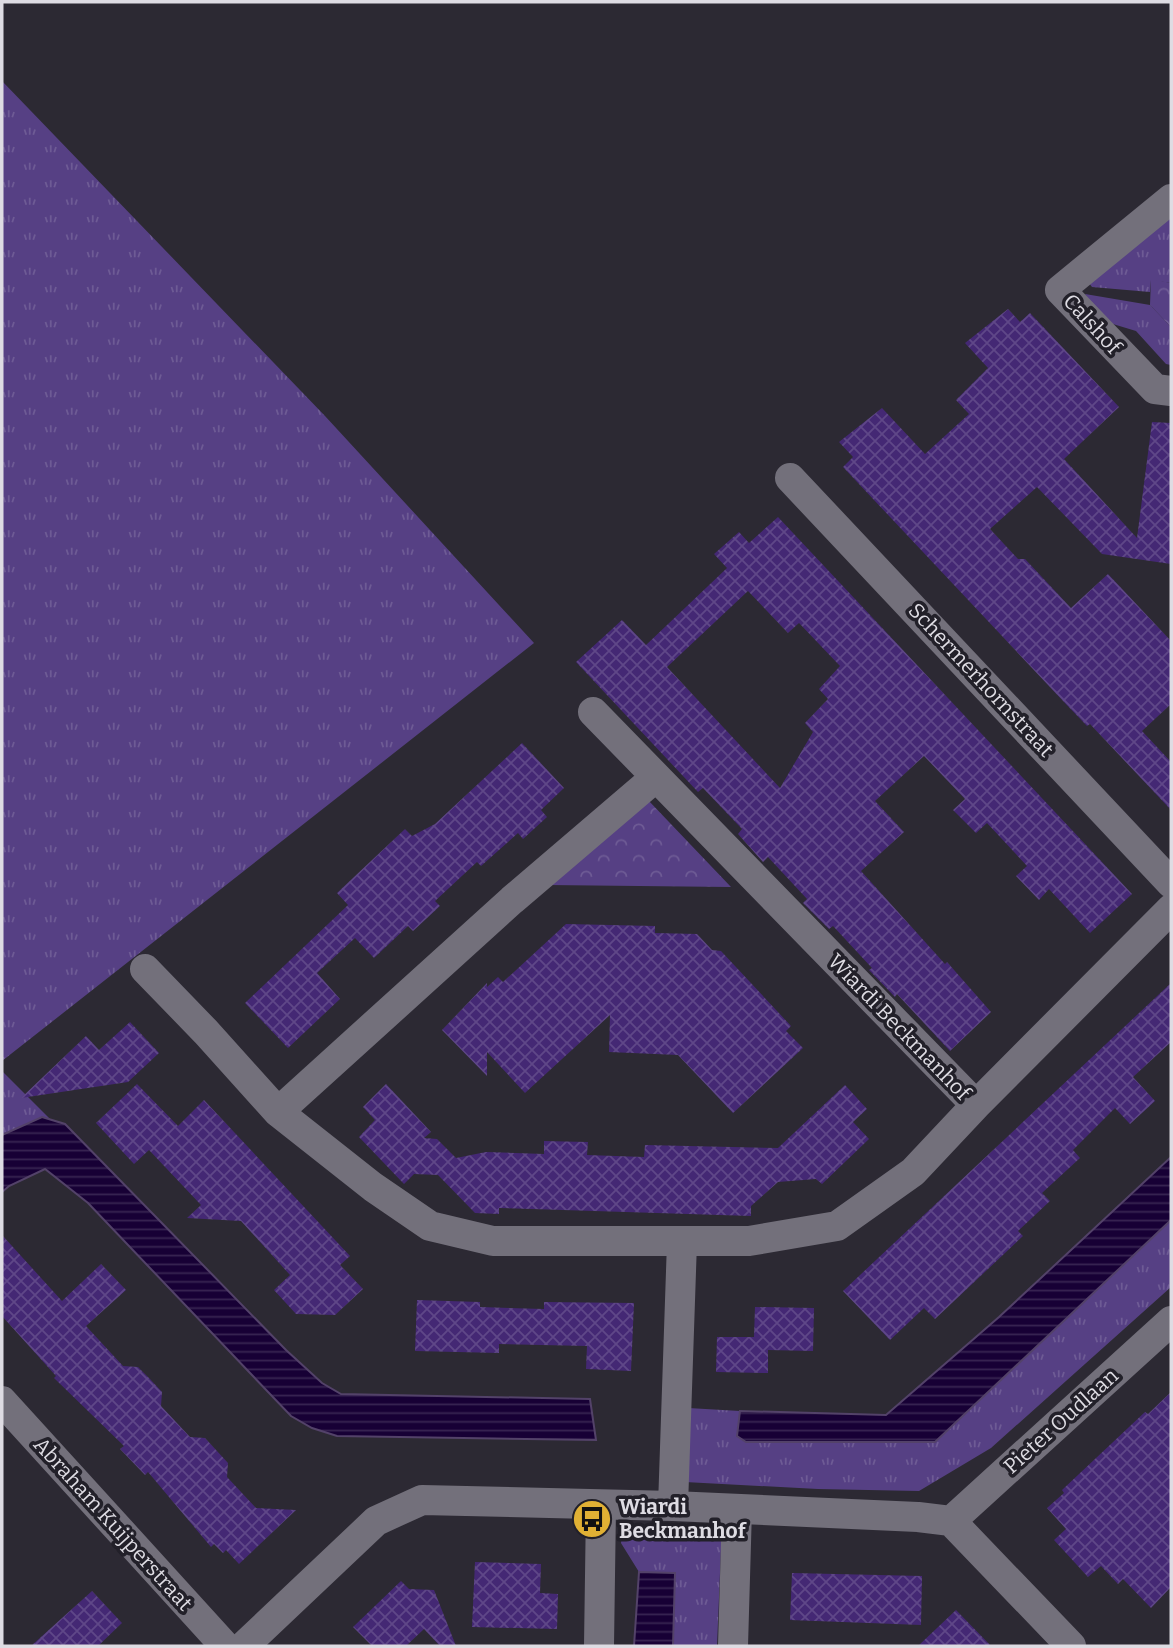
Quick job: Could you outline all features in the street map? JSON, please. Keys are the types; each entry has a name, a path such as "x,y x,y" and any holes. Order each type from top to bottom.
{"street":[{"name":"Calshof","path":"1171,199 1060,290 1155,389 1171,391"},
{"name":"Schermerhornstraat","path":"790,478 1171,883"},
{"name":"Wiardi Beckmanhof","path":"145,969 278,1112 373,1187 430,1226 493,1241 682,1242 748,1241 837,1226 914,1172 975,1105 593,712"},
{"path":"278,1112 512,900 656,777"},
{"path":"975,1105 1171,909"},
{"path":"673,1506 682,1242"},
{"name":"Pieter Oudlaan","path":"951,1521 1171,1321"},
{"name":"Abraham Kuijperstraat","path":"2,1401 225,1646"},
{"path":"244,1646 376,1521 422,1500 673,1506 918,1517 951,1521 1071,1646"},
{"path":"599,1646 601,1506"},
{"path":"733,1646 737,1509"}],"green space":[{"path":"2,81 325,416 534,643 2,1061"},
{"path":"1171,216 1171,283 1151,280 1150,292 1092,287 1089,283"},
{"path":"1151,279 1171,283 1171,327 1150,305"},
{"path":"1085,294 1150,305 1171,327 1171,365 1166,364 1136,331 1103,321"},
{"path":"648,800 731,887 548,885"},
{"path":"2,1071 51,1120 42,1117 2,1135"},
{"path":"1171,1220 1171,1287 991,1448 919,1491 685,1482 688,1408 740,1411 737,1436 935,1442"},
{"path":"722,1524 717,1646 673,1646 675,1573 639,1572 621,1543 622,1534 629,1529"}],"shaded area":[{"path":"42,1117 65,1124 286,1350 322,1383 341,1394 590,1399 596,1440 337,1436 312,1428 291,1416 88,1203 45,1169 2,1192 2,1135"},
{"path":"1171,1157 1171,1220 935,1442 746,1442 737,1436 740,1411 886,1415 999,1317"},
{"path":"639,1572 675,1573 673,1646 634,1646"}],"building":[{"path":"1008,309 1020,322 1030,313 1119,407 1064,459 1137,538 1152,422 1171,423 1171,564 1102,554 1037,487 990,529 1018,559 1025,559 1071,608 1108,574 1171,641 1171,704 1142,731 1171,762 1171,810 1090,724 1087,726 1064,702 843,467 853,457 839,442 882,408 925,454 969,414 956,400 988,368 965,343"},
{"path":"778,517 1132,894 1090,933 1049,889 1039,900 1016,876 1027,866 987,823 976,833 953,810 965,799 924,756 875,801 904,832 861,871 991,1012 950,1051 897,994 895,997 869,970 872,968 833,926 829,929 803,903 807,899 768,857 763,862 738,834 742,829 703,788 698,792 576,662 622,620 646,645 727,568 714,554 739,532 749,543","holes":["748,591 788,633 799,623 840,666 819,689 828,699 805,723 813,732 780,788 667,667"]},
{"path":"522,743 564,788 541,810 547,817 523,839 518,833 481,866 477,862 435,901 440,906 413,931 408,926 374,958 355,938 317,973 340,999 288,1048 245,1003 348,905 337,893 405,829 412,836 435,824"},
{"path":"566,924 655,926 655,933 697,934 712,950 721,951 791,1026 786,1031 803,1048 733,1113 678,1055 609,1052 610,1015 525,1093 487,1052 487,1076 442,1030 487,983 487,987 498,977 503,982"},
{"path":"1171,983 1171,1042 1133,1077 1155,1101 1130,1124 1115,1108 1073,1150 1080,1158 1042,1193 1050,1201 1018,1231 1023,1236 935,1319 924,1308 890,1340 843,1291"},
{"path":"130,1022 159,1053 128,1082 21,1098 86,1036 99,1050"},
{"path":"137,1084 178,1126 204,1100 350,1256 340,1265 363,1289 335,1315 296,1314 274,1290 290,1275 241,1221 187,1218 201,1205 149,1150 134,1164 96,1123"},
{"path":"386,1084 431,1132 424,1138 437,1139 456,1158 486,1152 544,1154 544,1141 588,1142 587,1155 644,1157 645,1145 778,1148 845,1085 867,1109 853,1122 869,1139 822,1184 816,1179 778,1182 751,1206 751,1216 499,1208 499,1214 475,1213 438,1175 414,1174 404,1184 359,1137 375,1120 363,1107"},
{"path":"2,1235 62,1301 101,1264 126,1290 86,1326 123,1366 138,1367 150,1379 162,1392 161,1406 190,1437 205,1438 228,1463 227,1477 256,1508 296,1510 239,1564 226,1550 223,1553 214,1544 211,1547 148,1472 145,1475 120,1449 124,1446 54,1378 56,1376 2,1316"},
{"path":"417,1300 480,1302 480,1307 544,1309 544,1302 634,1303 631,1371 586,1369 587,1346 499,1344 499,1353 415,1351"},
{"path":"755,1307 814,1308 813,1351 768,1350 768,1373 716,1372 717,1337 754,1337"},
{"path":"1171,1392 1171,1587 1151,1608 1123,1579 1118,1584 1101,1566 1088,1577 1054,1540 1066,1529 1047,1508 1064,1493 1062,1490 1145,1412 1148,1414"},
{"path":"475,1562 541,1564 540,1593 558,1594 557,1629 472,1627"},
{"path":"792,1573 922,1576 921,1625 790,1620"},
{"path":"401,1581 409,1589 434,1590 456,1646 440,1646 424,1629 406,1646 372,1646 353,1627"},
{"path":"92,1591 122,1623 98,1646 31,1646"},
{"path":"956,1610 991,1646 918,1646"}],"place":[{"name":"Wiardi Beckmanhof","path":"592,1519"}]}
